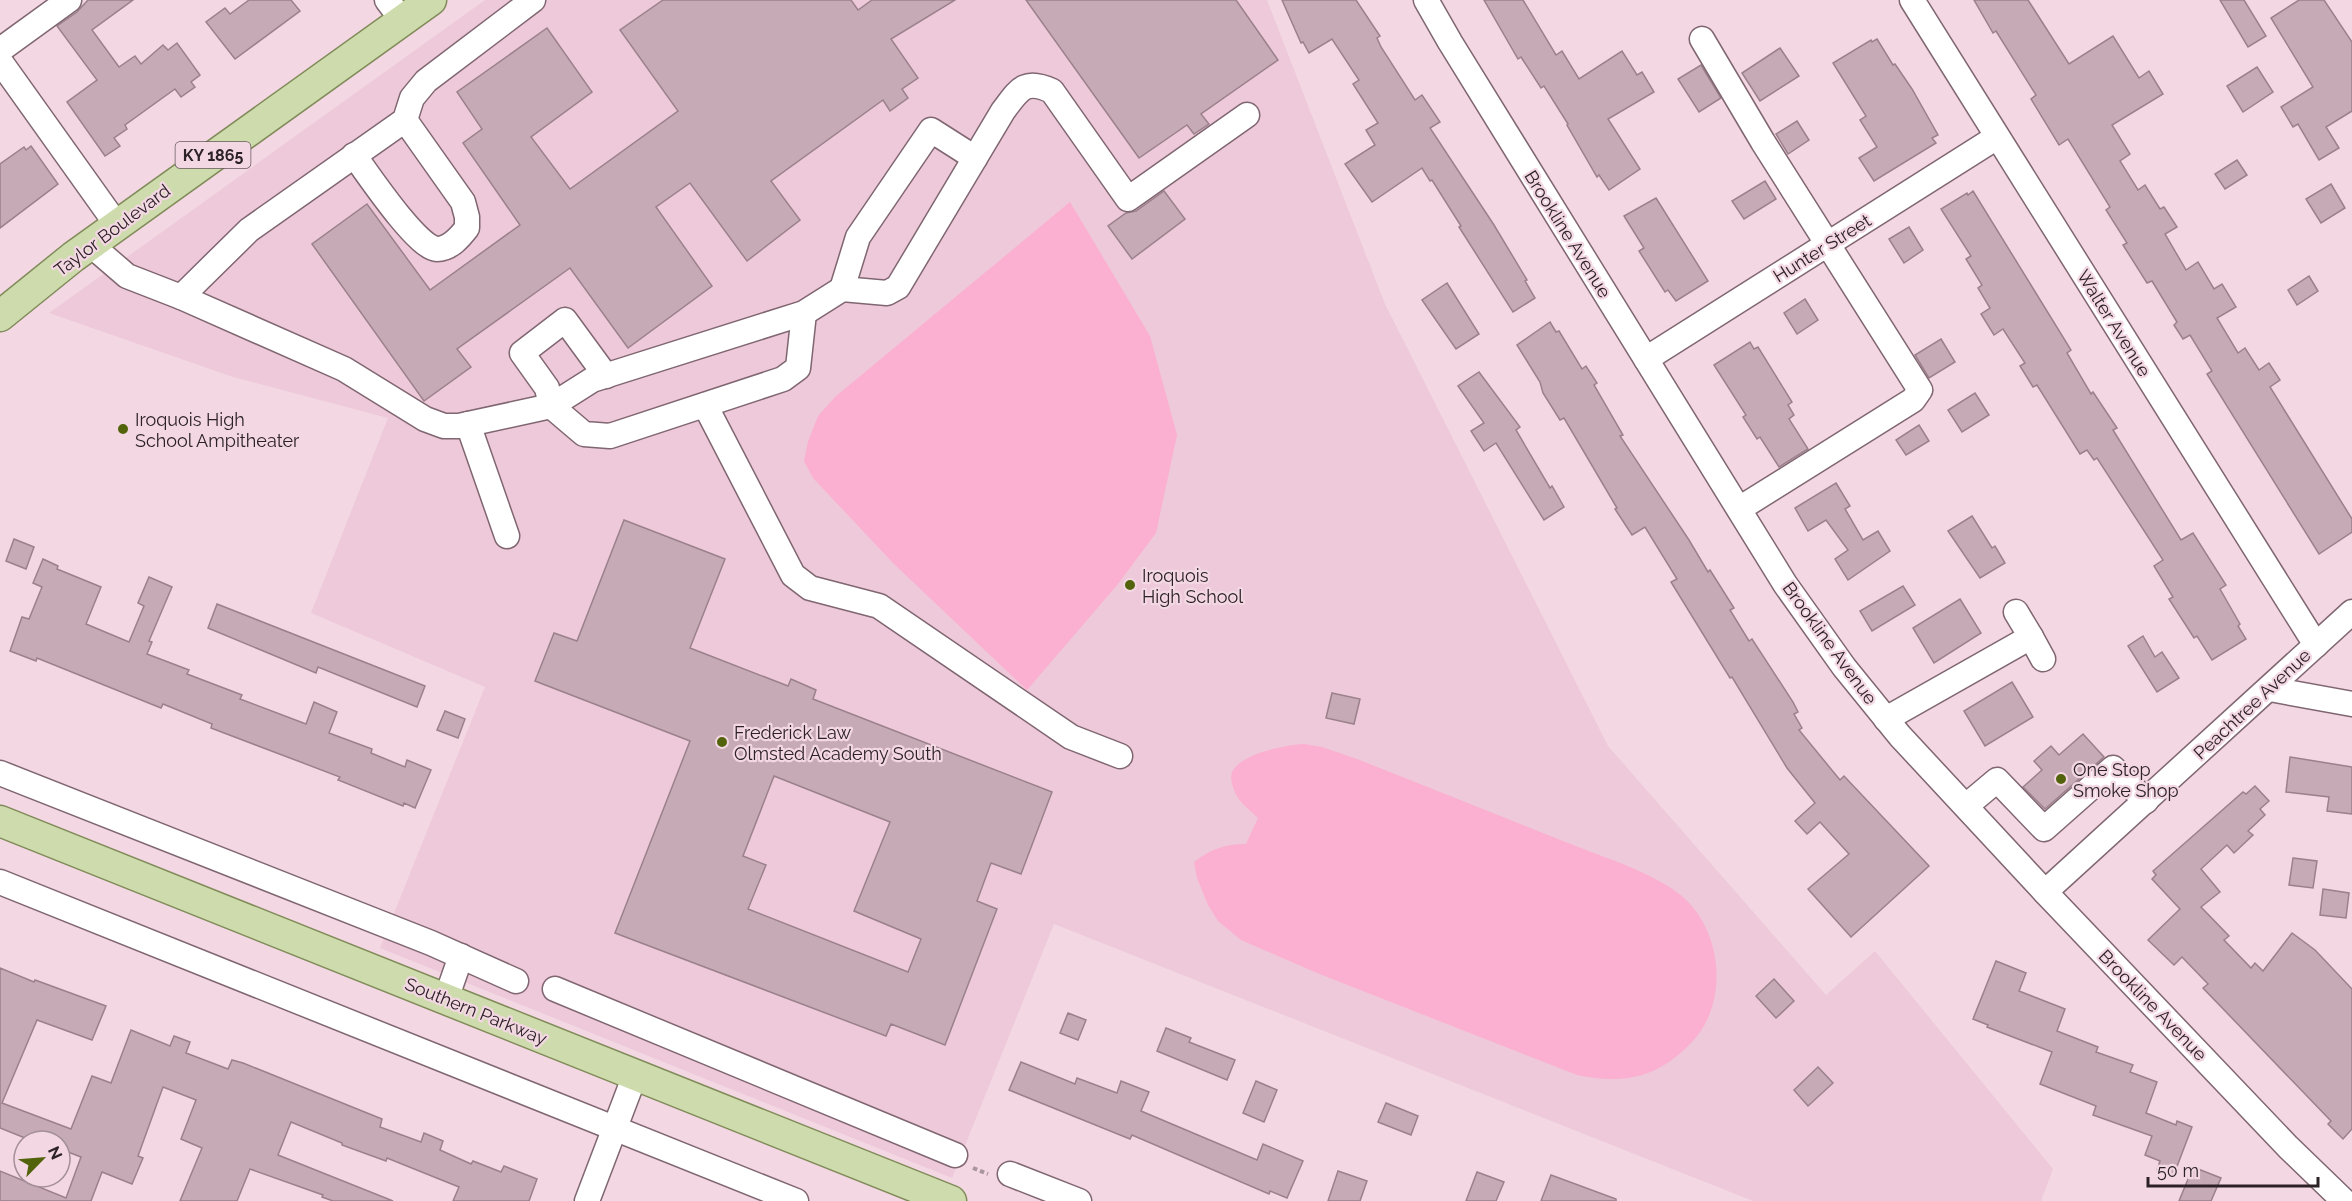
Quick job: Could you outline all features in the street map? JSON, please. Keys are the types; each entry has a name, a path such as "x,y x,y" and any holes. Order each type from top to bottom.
{"main road":[{"name":"Taylor Boulevard","path":"0,316 395,10 431,0"},
{"name":"Southern Parkway","path":"0,821 951,1201"}],"street":[{"path":"0,50 69,0"},
{"path":"181,297 249,230 405,120 412,98 426,81 532,0"},
{"name":"Brookline Avenue","path":"1426,0 1449,42 1785,584 1844,667 1886,719 2045,892 2288,1147 2343,1201"},
{"name":"Walter Avenue","path":"1912,0 2316,645"},
{"path":"1702,39 1763,142 1920,390 1913,400 1739,509"},
{"path":"0,61 117,225"},
{"path":"91,245 127,276 181,297 344,369 425,419 444,426 468,424 551,406 592,380 804,313 842,289 887,293 898,287 1009,103 1016,94 1030,84 1052,91 1128,199 1247,115"},
{"path":"354,155 402,220 427,247 439,249 449,245 467,228 463,202 405,120"},
{"path":"842,289 858,237 931,130 975,158"},
{"name":"Hunter Street","path":"1646,359 1997,137"},
{"path":"606,375 565,320 522,353 547,388 551,406 584,434 610,436 783,379 798,368 804,313"},
{"path":"705,405 792,574 810,588 879,606 1071,737 1120,756"},
{"path":"468,424 507,537"},
{"path":"2016,612 2043,659"},
{"name":"Peachtree Avenue","path":"2045,892 2352,612"},
{"path":"1886,719 2031,637"},
{"path":"2270,689 2352,704"},
{"path":"1966,806 1997,780 2044,830 2113,768 2146,801"},
{"path":"0,773 461,956 516,981"},
{"path":"0,882 796,1201"},
{"path":"446,999 461,956"},
{"path":"555,989 955,1155"},
{"path":"587,1201 635,1075"},
{"path":"1011,1174 1079,1201"}],"path":[{"path":"955,1155 959,1162 1001,1179 1011,1174"}],"shaded area":[{"name":"Iroquois High School","path":"485,0 1267,0 1385,304 1608,746 1826,995 1875,951 2053,1169 2041,1201 1753,1201 1054,924 952,1178 380,948 485,687 311,613 388,418 233,377 49,313"},
{"path":"1070,202 1150,336 1177,435 1156,533 1118,584 1027,690 894,564 813,478 804,461 808,442 818,416 835,397"},
{"path":"1304,744 1322,747 1357,759 1628,866 1671,888 1697,912 1707,930 1713,950 1716,970 1715,991 1711,1011 1702,1029 1676,1056 1651,1072 1638,1076 1609,1079 1577,1075 1317,973 1241,940 1218,921 1208,905 1197,878 1194,862 1218,848 1246,844 1258,818 1241,802 1234,790 1231,774 1237,765 1265,751"}],"building":[{"path":"88,0 133,0 92,30 119,67 135,56 141,64 163,45 168,50 177,43 200,75 191,82 195,87 181,97 175,89 125,125 127,129 114,138 120,146 105,156 67,102 97,80 57,26 77,12"},
{"path":"249,0 291,0 300,11 235,59 206,22 225,8 230,14"},
{"path":"663,0 851,0 858,10 872,0 955,0 891,39 918,78 902,89 908,98 890,111 883,100 771,181 800,220 747,261 690,183 656,207 712,286 628,348 570,268 457,349 471,367 424,401 312,244 367,204 430,290 520,225 463,143 482,129 457,92 547,28 592,92 531,137 570,189 678,111 620,30"},
{"path":"1026,0 1236,0 1278,60 1201,114 1209,124 1194,134 1187,125 1139,158"},
{"path":"1282,0 1356,0 1380,36 1377,38 1381,47 1415,100 1422,95 1440,122 1430,128 1494,225 1527,280 1525,281 1535,298 1513,312 1432,180 1430,181 1422,168 1372,202 1345,164 1375,145 1366,130 1378,123 1353,84 1359,80 1332,39 1309,53 1303,42 1301,43"},
{"path":"1484,0 1523,0 1556,55 1562,51 1579,79 1622,51 1637,75 1642,72 1654,92 1608,119 1640,169 1609,190 1599,175 1597,177 1544,86 1541,88 1521,57 1518,59"},
{"path":"1974,0 2028,0 2069,64 2113,36 2139,78 2149,71 2163,94 2112,125 2130,154 2120,161 2138,190 2145,185 2160,209 2164,207 2177,227 2165,234 2186,270 2198,262 2214,289 2222,284 2236,307 2217,318 2238,353 2245,348 2259,370 2269,363 2280,380 2270,387 2352,519 2352,532 2319,554 2207,374 2212,371 2190,335 2183,339 2174,325 2177,322 2152,281 2147,283 2123,245 2127,243 2106,210 2110,207 2068,139 2059,145 2031,99 2036,95 1996,31 1993,33"},
{"path":"2220,0 2244,0 2266,36 2248,47"},
{"path":"2299,0 2324,0 2352,42 2352,111 2326,127 2339,148 2319,160 2298,124 2293,127 2281,107 2313,87 2271,18"},
{"path":"1877,39 1893,65 1895,64 1912,89 1938,135 1932,138 1936,143 1874,181 1859,158 1877,147 1860,120 1866,116 1833,63 1871,40 1872,42"},
{"path":"1780,48 1799,76 1760,101 1742,73"},
{"path":"1701,65 1721,98 1699,112 1678,79"},
{"path":"2257,67 2273,92 2243,112 2227,86"},
{"path":"1797,121 1809,140 1788,154 1776,134"},
{"path":"31,146 58,184 0,228 0,164 24,147 26,150"},
{"path":"2237,160 2247,175 2225,189 2215,174"},
{"path":"1765,181 1776,199 1744,219 1732,201"},
{"path":"2331,184 2345,208 2321,223 2306,199"},
{"path":"1164,191 1185,219 1132,259 1108,226 1126,213 1136,211"},
{"path":"1973,191 2071,350 2067,353 2091,394 2093,392 2117,428 2113,430 2181,540 2193,533 2226,585 2220,589 2246,639 2212,660 2197,636 2194,638 2169,599 2173,597 2154,566 2163,560 2097,458 2094,460 2087,450 2080,454 2037,385 2033,387 2020,366 2025,363 2003,329 1994,335 1981,314 1990,308 1978,288 1982,285 1966,259 1971,256 1941,209"},
{"path":"1656,198 1708,281 1676,301 1668,290 1665,292 1639,251 1644,248 1624,216"},
{"path":"1909,227 1923,250 1904,263 1889,239"},
{"path":"2309,276 2318,291 2297,305 2288,290"},
{"path":"1447,283 1479,334 1456,349 1422,300"},
{"path":"1805,299 1818,320 1797,334 1784,313"},
{"path":"1550,322 1556,332 1559,331 1582,369 1586,366 1597,383 1594,385 1623,435 1620,436 1734,608 1730,610 1749,641 1752,639 1793,702 1798,712 1794,714 1802,728 1799,730 1840,780 1844,776 1929,866 1851,937 1808,889 1849,854 1820,822 1807,834 1795,821 1815,803 1787,768 1732,677 1730,678 1671,582 1677,579 1645,527 1632,535 1564,418 1560,420 1543,393 1540,382 1517,345"},
{"path":"1941,339 1955,362 1929,378 1915,355"},
{"path":"1750,342 1754,349 1758,347 1792,402 1788,405 1794,415 1789,419 1808,449 1779,467 1760,437 1757,439 1743,417 1746,415 1714,365"},
{"path":"1479,372 1520,427 1516,430 1550,488 1552,486 1564,507 1544,520 1496,443 1484,451 1471,431 1484,423 1458,386"},
{"path":"1975,393 1989,415 1962,432 1948,410"},
{"path":"1919,425 1929,441 1906,455 1896,440"},
{"path":"1836,483 1850,506 1845,509 1863,540 1878,531 1890,551 1848,580 1835,559 1848,550 1826,520 1808,531 1795,508"},
{"path":"1972,516 1992,548 1995,546 2005,563 1980,578 1948,531"},
{"path":"624,520 725,559 690,648 788,686 791,679 816,690 813,699 1052,792 1021,874 991,863 977,901 997,909 945,1045 891,1024 886,1036 615,933 690,741 535,681 554,633 577,641","holes":["774,776 890,822 854,911 921,939 908,972 748,909 766,865 743,856"]},
{"path":"14,539 34,547 26,569 6,561"},
{"path":"43,559 58,566 57,569 101,587 86,624 129,642 144,606 138,603 149,577 172,587 149,641 152,642 147,654 189,670 187,674 242,695 240,699 306,724 314,702 337,712 329,733 372,749 371,753 405,767 407,760 431,770 415,808 404,803 403,806 338,780 340,777 211,728 212,724 163,704 161,708 37,658 36,661 10,651 22,617 29,619 42,587 33,583"},
{"path":"1903,586 1915,605 1872,631 1860,611"},
{"path":"1960,599 1981,633 1934,663 1913,628"},
{"path":"217,604 425,686 417,707 318,667 316,673 208,628"},
{"path":"2143,636 2155,657 2162,652 2179,678 2157,692 2128,646"},
{"path":"2012,682 2033,717 1985,746 1964,711"},
{"path":"1332,693 1360,699 1354,724 1326,718"},
{"path":"445,711 465,719 458,738 437,730"},
{"name":"One Stop Smoke Shop","path":"2083,734 2104,757 2045,809 2023,787 2042,770 2034,761 2051,746 2059,755"},
{"path":"2290,757 2352,767 2352,814 2327,811 2329,797 2286,792"},
{"path":"2255,786 2269,801 2260,809 2265,815 2248,831 2253,835 2234,853 2227,845 2201,869 2220,892 2201,907 2229,936 2224,940 2251,968 2255,963 2263,971 2292,933 2315,950 2352,989 2352,1129 2343,1139 2328,1124 2331,1121 2203,988 2208,984 2182,957 2174,965 2148,940 2180,909 2152,879 2156,875 2153,871 2243,792 2246,794"},
{"path":"2293,858 2317,861 2313,888 2289,885"},
{"path":"2323,889 2349,893 2346,918 2320,915"},
{"path":"1996,961 2026,973 2019,991 2065,1009 2057,1031 2098,1047 2096,1052 2133,1065 2130,1072 2157,1082 2146,1113 2176,1125 2177,1121 2192,1127 2173,1177 2157,1170 2160,1161 2145,1155 2152,1136 2093,1115 2096,1106 2040,1084 2052,1052 1987,1027 1988,1025 1973,1019"},
{"path":"0,968 106,1006 92,1040 37,1020 2,1103 71,1129 12,1129 12,1133 0,1128"},
{"path":"1774,979 1794,1001 1776,1018 1756,996"},
{"path":"1068,1013 1086,1020 1078,1040 1060,1033"},
{"path":"1166,1028 1191,1038 1189,1042 1235,1060 1227,1080 1157,1051"},
{"path":"131,1030 170,1046 174,1036 190,1042 186,1053 228,1069 232,1060 243,1063 382,1119 380,1127 421,1142 424,1133 443,1141 440,1150 471,1164 473,1161 501,1172 504,1166 537,1179 529,1201 453,1201 459,1187 387,1158 386,1161 342,1145 342,1143 291,1122 278,1155 393,1201 333,1201 322,1197 323,1195 250,1169 237,1201 180,1201 202,1148 181,1139 196,1100 163,1087 138,1156 143,1158 132,1184 102,1172 91,1201 0,1201 0,1171 12,1176 12,1189 44,1189 66,1198 69,1189 72,1189 72,1182 81,1157 72,1154 71,1129 92,1076 111,1083"},
{"path":"1021,1062 1075,1084 1077,1078 1117,1093 1121,1081 1149,1092 1141,1111 1257,1160 1263,1144 1303,1161 1287,1198 1270,1191 1269,1194 1132,1135 1130,1139 1009,1090"},
{"path":"1818,1067 1833,1083 1808,1106 1794,1090"},
{"path":"1256,1081 1277,1090 1264,1122 1243,1113"},
{"path":"1386,1103 1418,1116 1411,1135 1378,1122"},
{"path":"2193,1167 2221,1178 2211,1201 2179,1201"},
{"path":"1338,1171 1367,1181 1360,1201 1328,1201"},
{"path":"1477,1172 1504,1182 1496,1201 1466,1201"},
{"path":"1551,1175 1616,1199 1616,1201 1541,1201"}],"place":[{"name":"Iroquois High School Ampitheater","path":"123,429"},
{"name":"Iroquois High School","path":"1130,585"},
{"name":"Frederick Law Olmsted Academy South","path":"722,742"},
{"name":"One Stop Smoke Shop","path":"2061,779"}]}
